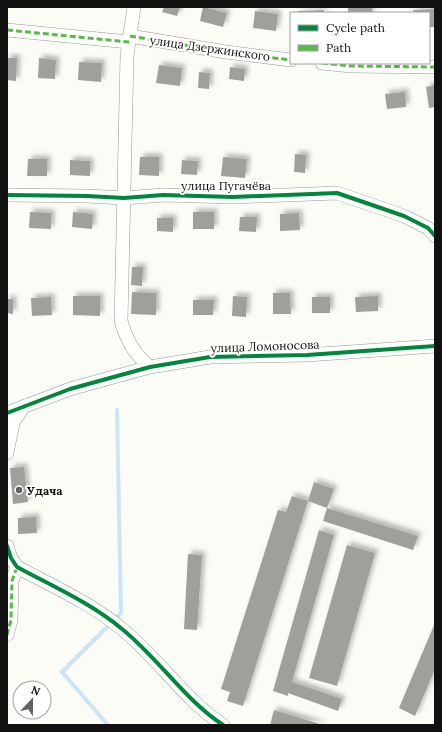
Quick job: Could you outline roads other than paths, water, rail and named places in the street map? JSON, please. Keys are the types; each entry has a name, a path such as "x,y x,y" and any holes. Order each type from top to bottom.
{"street":[{"path":"134,7 129,39 121,321 126,340 138,358 150,367"},
{"name":"улица Дзержинского","path":"7,30 129,39 290,60"},
{"path":"332,64 351,66 435,67"},
{"name":"улица Пугачёва","path":"7,195 124,198 163,195 233,196 337,193 404,216 428,228 435,236"},
{"name":"улица Ломоносова","path":"7,413 70,389 150,367 210,357 307,355 435,346"},
{"path":"7,453 13,423 24,406"},
{"path":"7,546 11,558 17,567 95,610 122,629 200,708 223,725"},
{"path":"7,635 11,620 12,581 17,567"}],"waterway":[{"path":"108,725 62,672 121,613 117,410"}],"place":[{"name":"Удача","path":"19,490"}]}
